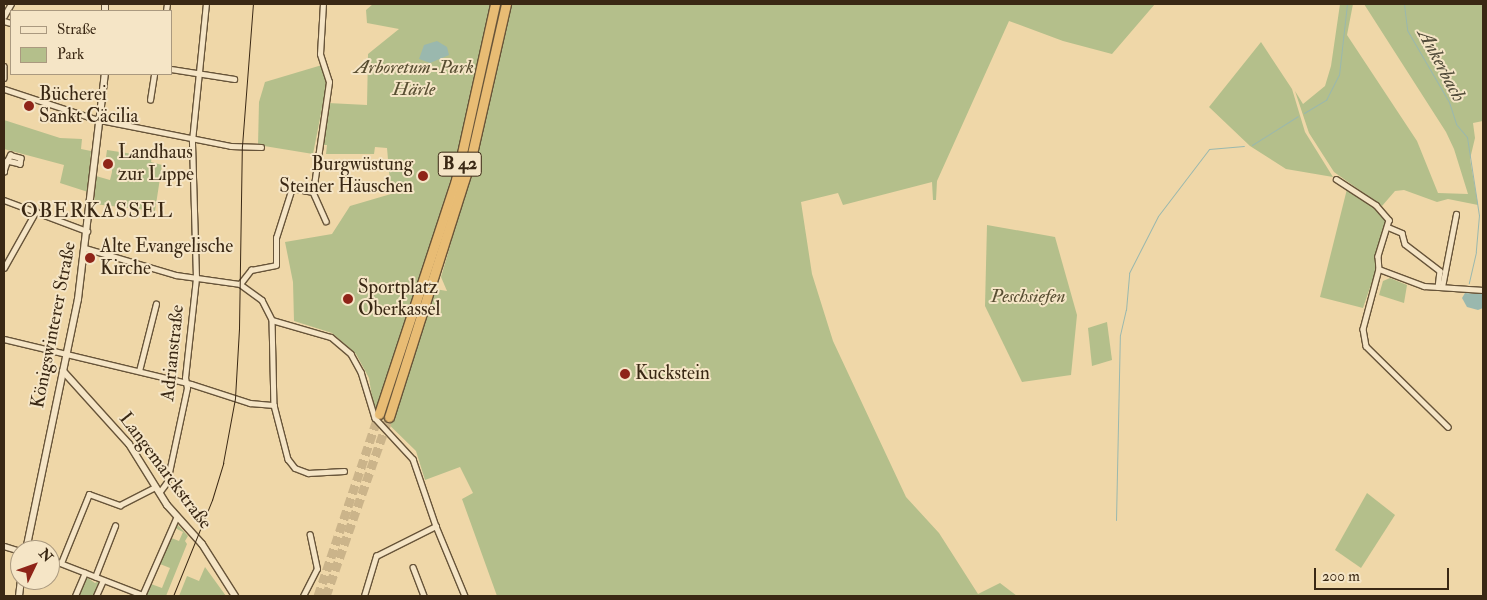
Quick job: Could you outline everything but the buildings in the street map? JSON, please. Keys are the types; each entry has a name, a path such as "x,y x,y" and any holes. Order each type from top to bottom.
{"highway":[{"name":"B 42","path":"379,414 456,180 496,4"},
{"name":"B 42","path":"389,417 471,158 506,4"}],"main road":[{"name":"Königswinterer Straße","path":"28,540 63,371 85,248 105,75"},
{"name":"Langemarckstraße","path":"63,371 129,444 157,490 202,544 235,596"}],"street":[{"path":"4,16 11,4"},
{"name":"Adrianstraße","path":"157,490 164,488 170,468 186,383 196,278 193,137 206,4"},
{"path":"323,4 320,54 329,82 313,192 326,221"},
{"path":"4,66 4,78"},
{"path":"172,69 234,79"},
{"path":"150,100 154,75"},
{"path":"4,89 53,108 99,120 231,146 260,148"},
{"path":"4,172 8,161"},
{"path":"1336,179 1376,205 1389,220 1378,256 1379,269 1363,329 1366,346 1448,427"},
{"path":"240,284 251,270 276,265 276,238 292,188 313,192"},
{"path":"4,200 87,232"},
{"path":"4,268 36,211"},
{"path":"1440,287 1456,214"},
{"path":"1388,227 1402,233 1405,244 1440,271 1440,287"},
{"path":"85,248 116,260 196,278 240,284 262,300 272,320 274,405 288,459 295,468 308,473 344,471"},
{"path":"1379,269 1416,284 1483,290"},
{"path":"139,371 156,304"},
{"path":"272,320 331,337 351,354 361,372 375,418 413,459 436,526 465,596"},
{"path":"4,339 186,383 250,403 274,405"},
{"path":"157,490 120,505 88,494 61,563 142,596 177,516"},
{"path":"95,577 116,526"},
{"path":"364,596 376,556 436,526"},
{"path":"303,596 317,569 310,535"},
{"path":"413,567 424,596"},
{"path":"75,596 85,573"},
{"path":"96,596 103,580"}],"green space":[{"path":"373,4 491,4 456,163 417,286 447,291 441,277 482,136 511,4 1155,4 1112,54 1063,41 1009,21 937,181 936,200 933,200 932,182 843,205 838,193 801,202 812,274 833,341 906,497 939,533 978,594 1000,583 1017,596 497,596 462,499 473,493 460,467 425,480 416,451 374,410 369,378 356,354 332,333 294,321 293,282 285,242 332,234 350,206 391,194 387,148 375,147 374,154 326,154 327,145 319,145 328,103 367,105 368,54 399,29 367,23 366,10"},
{"path":"1340,4 1353,4 1347,35 1417,141 1438,193 1468,194 1454,149 1446,132 1364,4 1483,4 1483,121 1473,123 1475,138 1470,159 1478,205 1448,199 1437,202 1404,190 1395,191 1382,206 1334,172 1309,133 1295,91 1303,104 1325,86 1331,66"},
{"path":"1261,42 1292,89 1305,132 1333,177 1286,169 1250,146 1209,107"},
{"name":"Arboretum-Park Härle","path":"322,65 327,83 313,154 258,145 259,102 265,82"},
{"path":"4,120 60,138 82,139 81,149 91,151 88,192 60,183 64,165 4,149"},
{"path":"107,150 152,157 151,162 162,165 155,211 94,204 96,176 110,180 112,172 112,158 106,157"},
{"path":"1347,189 1381,211 1387,219 1375,262 1376,270 1363,308 1320,297"},
{"name":"Peschsiefen","path":"987,225 1055,237 1077,315 1071,375 1022,382 985,306"},
{"path":"1390,278 1407,285 1404,303 1379,295 1383,281"},
{"path":"1107,322 1112,360 1092,366 1088,328"},
{"path":"1367,493 1395,515 1361,568 1335,550"},
{"path":"176,523 188,536 185,541 187,544 166,596 146,596 151,584 162,588 170,568 160,564 169,537 179,541 183,532 173,527"},
{"path":"205,567 226,596 179,596 187,576 199,581"},
{"path":"85,576 95,583 99,581 95,596 77,596"}],"water":[{"path":"437,41 447,47 449,55 430,63 419,59 424,45"},
{"path":"1465,293 1483,294 1483,308 1478,310 1467,307 1462,298"}],"waterway":[{"name":"Peschsiefen","path":"1304,113 1326,100 1339,75 1347,4"},
{"name":"Ankerbach","path":"1404,4 1407,30 1449,102 1456,124 1467,137 1479,215 1476,252 1469,283"},
{"name":"Peschsiefen","path":"1252,145 1298,116"},
{"name":"Peschsiefen","path":"1116,520 1120,335 1126,310 1129,273 1158,216 1209,149 1244,146"}],"tunnel":[{"path":"318,596 379,414"},
{"path":"326,596 389,417"}],"tram line":[{"path":"173,596 212,500 223,463 235,398 239,328 242,146 253,4"}],"place":[{"name":"Bücherei Sankt Cäcilia","path":"29,106"},
{"name":"Landhaus zur Lippe","path":"108,164"},
{"name":"Burgwüstung Steiner Häuschen","path":"423,176"},
{"name":"Alte Evangelische Kirche","path":"90,258"},
{"name":"Sportplatz Oberkassel","path":"348,299"},
{"name":"Kuckstein","path":"625,374"}],"district":[{"name":"OBERKASSEL","path":"97,211"}]}
